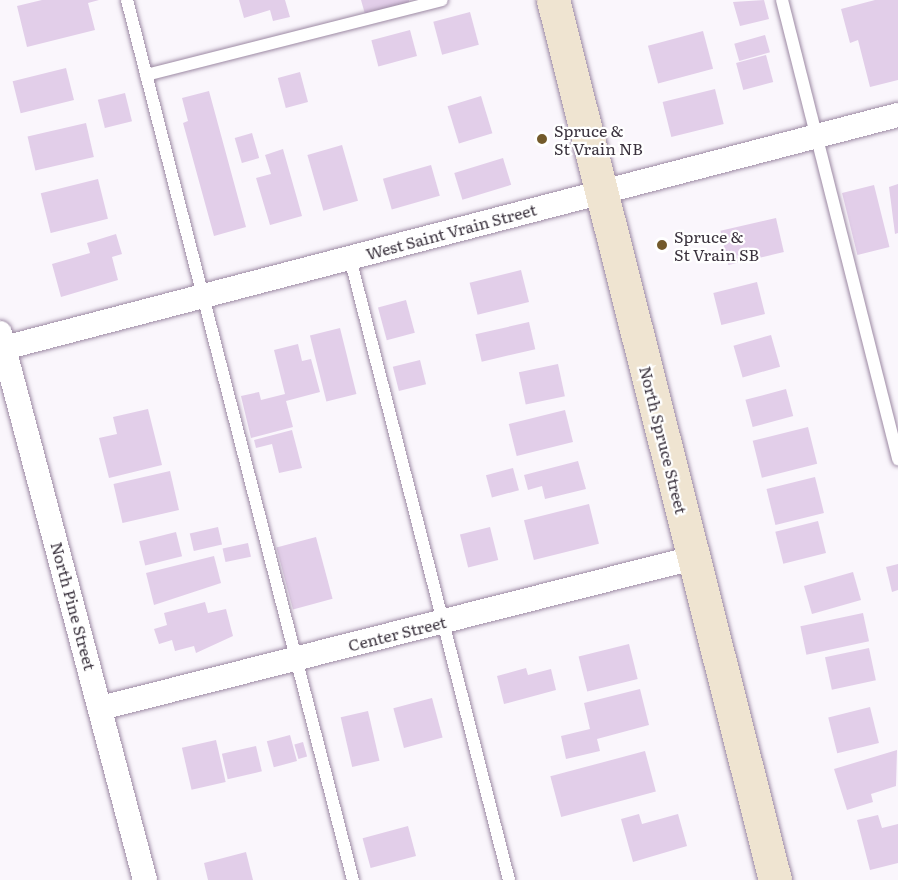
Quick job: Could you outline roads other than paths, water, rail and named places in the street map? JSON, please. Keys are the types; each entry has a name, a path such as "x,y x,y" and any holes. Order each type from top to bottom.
{"street":[{"name":"North Spruce Street","path":"552,0 775,880"},
{"name":"West Saint Vrain Street","path":"2,340 204,296 898,115"},
{"name":"North Pine Street","path":"2,340 145,880"},
{"name":"Center Street","path":"101,708 693,558"}],"lane":[{"path":"127,0 298,658 353,880"},
{"path":"146,75 442,0"},
{"path":"782,0 898,460"},
{"path":"350,258 509,880"}],"place":[{"name":"Spruce & St Vrain NB","path":"542,139"},
{"name":"Spruce & St Vrain SB","path":"662,245"}]}
